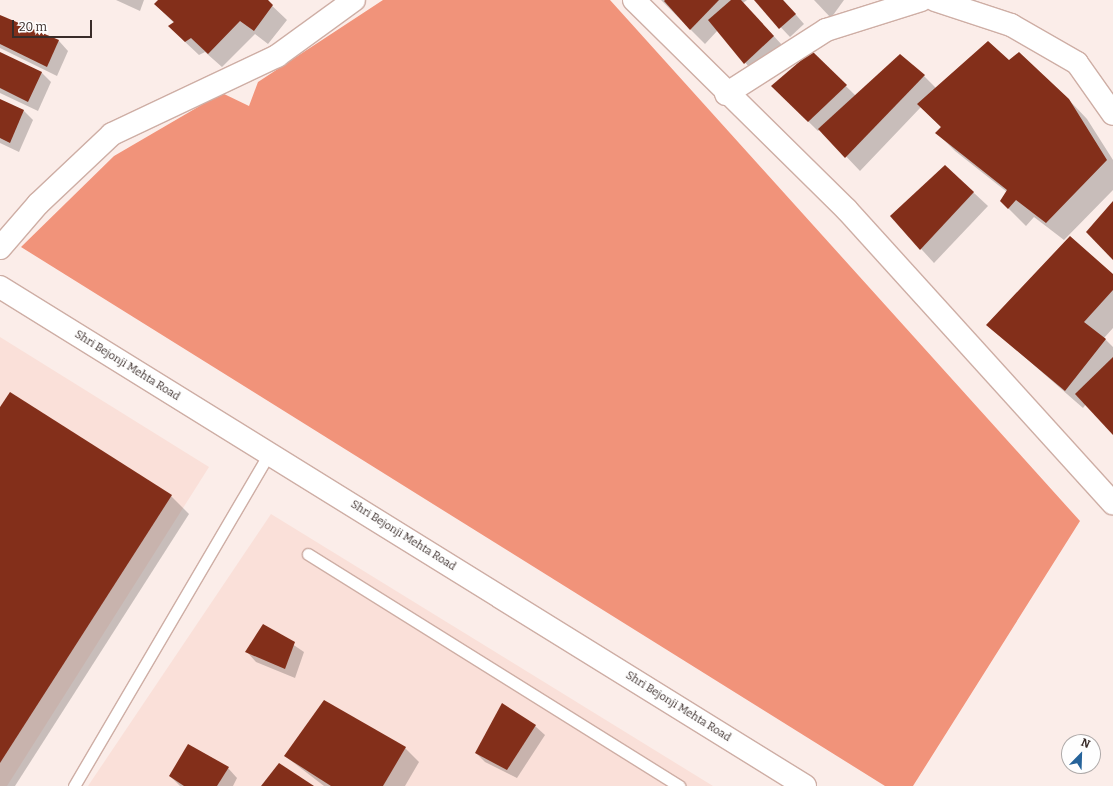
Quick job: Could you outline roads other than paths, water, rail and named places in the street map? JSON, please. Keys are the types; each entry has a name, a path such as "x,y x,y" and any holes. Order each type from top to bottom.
{"street":[{"path":"0,248 38,204 112,134 277,56 354,0"},
{"path":"634,0 726,94 846,210 1113,503"},
{"path":"726,94 826,30 921,0"},
{"path":"935,0 1011,25 1077,63 1113,114"},
{"name":"Shri Bejonji Mehta Road","path":"0,287 805,786"}],"lane":[{"path":"74,786 269,453"},
{"path":"308,554 679,786"}]}
